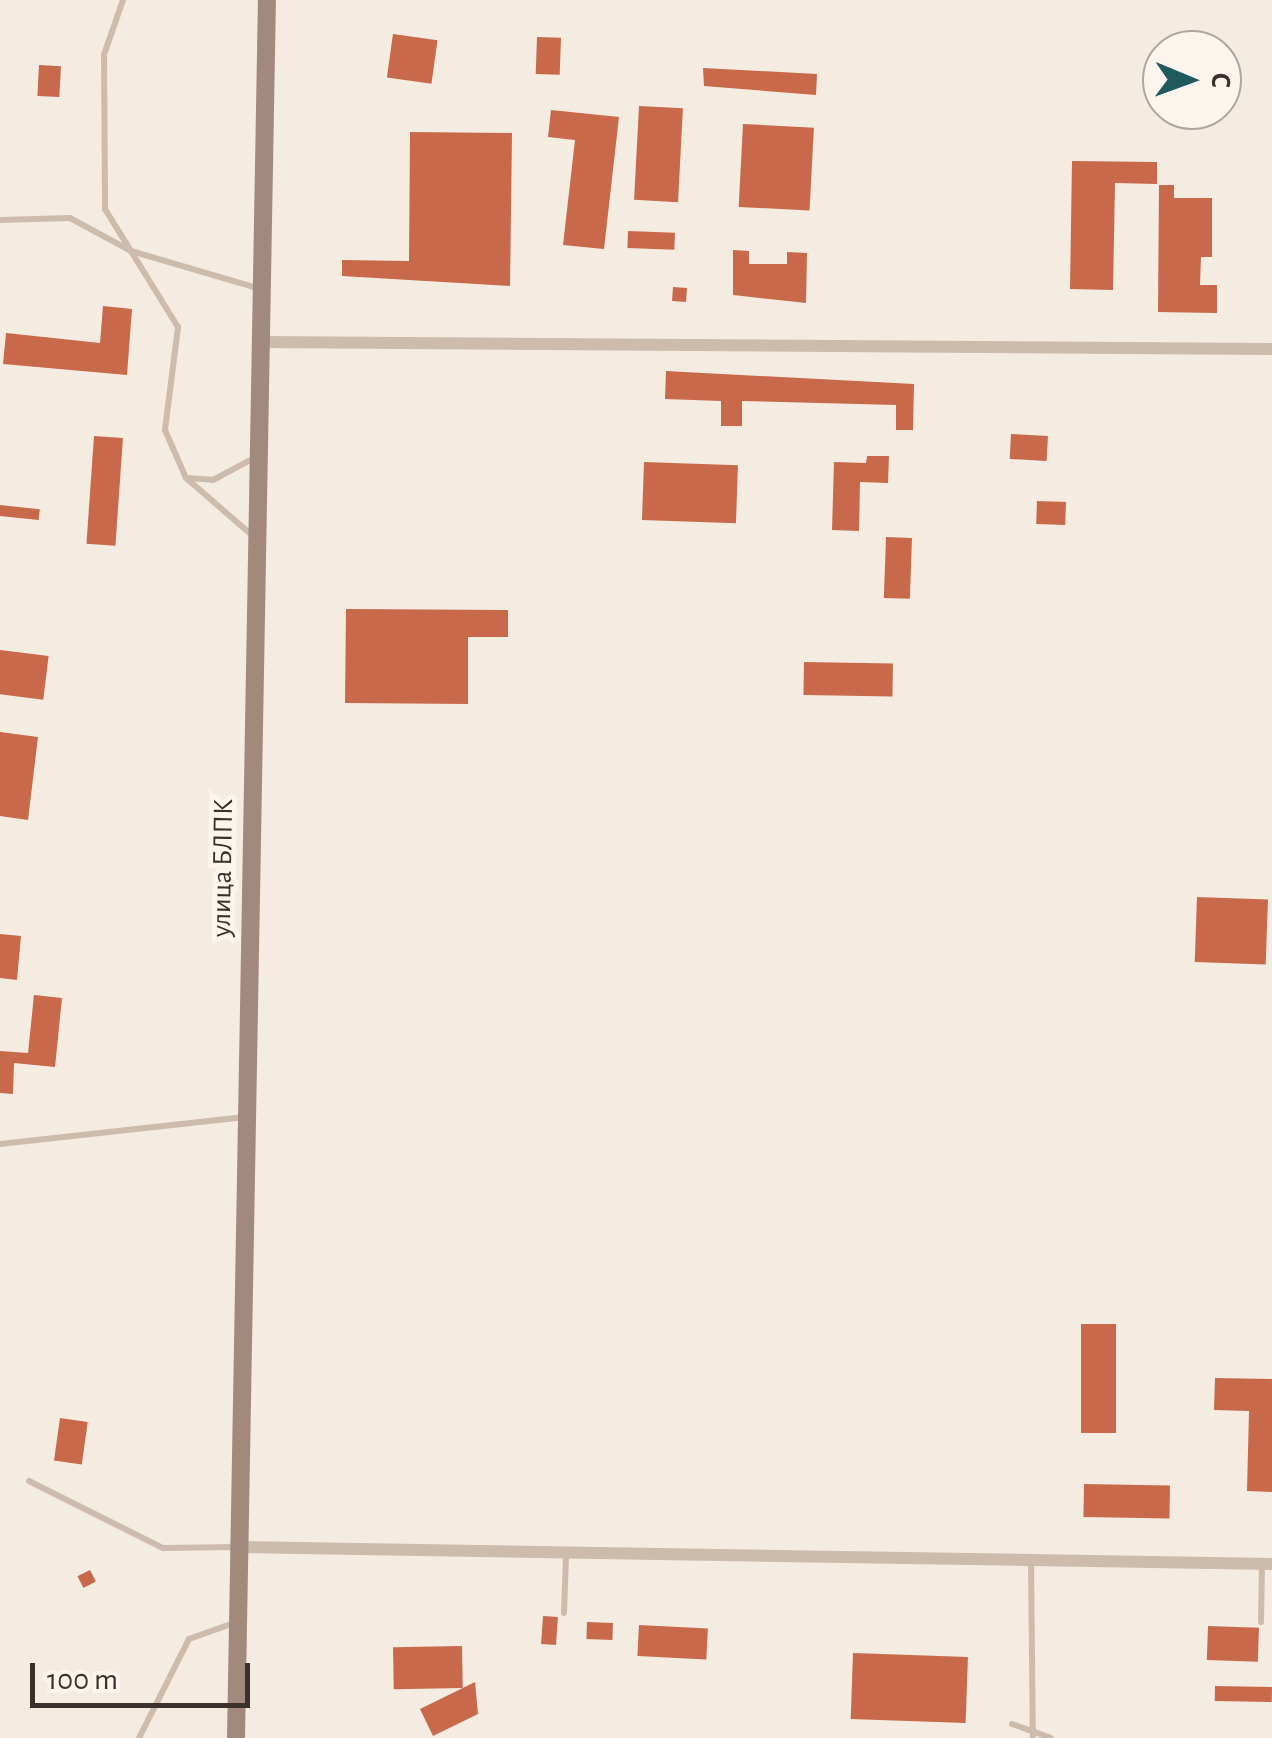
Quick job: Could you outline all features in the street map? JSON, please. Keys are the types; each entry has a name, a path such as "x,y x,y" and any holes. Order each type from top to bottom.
{"street":[{"name":"улица БЛПК","path":"236,1738 235,1548 267,0"},
{"path":"262,342 1272,349"},
{"path":"235,1548 1267,1564"}],"lane":[{"path":"123,0 104,56 106,209 178,326 164,430 186,478 258,540"},
{"path":"0,220 70,218 132,251 262,290"},
{"path":"186,478 213,480 260,456"},
{"path":"0,1144 244,1116"},
{"path":"29,1481 163,1548 235,1548"},
{"path":"564,1613 566,1555"},
{"path":"1031,1560 1032,1738"},
{"path":"1262,1622 1267,1564"},
{"path":"139,1738 189,1639 236,1622"},
{"path":"1012,1724 1051,1738"}],"building":[{"path":"393,34 438,40 431,84 387,78"},
{"path":"537,37 561,38 560,75 536,74"},
{"path":"39,65 61,66 59,97 37,96"},
{"path":"703,68 817,74 816,95 704,86"},
{"path":"639,106 683,108 678,202 634,200"},
{"path":"551,110 619,117 604,249 563,245 575,140 548,137"},
{"path":"743,124 814,128 810,211 739,207"},
{"path":"410,132 512,133 510,286 342,276 342,260 409,261"},
{"path":"1072,161 1157,162 1157,184 1115,183 1113,290 1070,289"},
{"path":"1159,185 1174,185 1174,198 1212,198 1212,257 1201,257 1200,285 1217,285 1217,313 1158,312"},
{"path":"628,231 675,233 674,250 627,248"},
{"path":"733,250 749,251 749,264 787,264 787,252 807,253 806,303 733,295"},
{"path":"673,287 687,288 686,302 672,301"},
{"path":"103,306 132,309 127,375 3,364 6,333 100,343"},
{"path":"666,371 914,384 913,430 896,430 896,405 742,401 742,426 721,426 721,401 665,399"},
{"path":"1011,434 1048,436 1047,461 1010,459"},
{"path":"94,436 123,438 115,546 86,544"},
{"path":"867,456 889,456 888,483 860,482 859,531 832,530 834,462 866,463"},
{"path":"644,462 738,465 736,523 642,520"},
{"path":"1037,501 1066,502 1065,525 1036,524"},
{"path":"0,505 40,509 39,520 0,516"},
{"path":"886,537 912,538 910,599 884,598"},
{"path":"346,609 508,610 508,637 468,637 468,704 345,703"},
{"path":"0,650 49,656 43,700 0,694"},
{"path":"804,662 893,664 892,697 803,695"},
{"path":"0,732 38,737 28,820 0,816"},
{"path":"1197,897 1268,899 1266,964 1195,962"},
{"path":"0,934 21,936 17,980 0,978"},
{"path":"34,995 62,998 55,1067 14,1063 13,1094 0,1093 0,1051 28,1053"},
{"path":"1081,1324 1116,1324 1116,1433 1081,1433"},
{"path":"1215,1378 1272,1379 1272,1492 1247,1491 1249,1411 1214,1410"},
{"path":"60,1418 88,1422 82,1464 54,1461"},
{"path":"1084,1484 1170,1486 1169,1518 1083,1517"},
{"path":"90,1570 96,1582 83,1588 78,1576"},
{"path":"543,1616 558,1617 556,1645 541,1644"},
{"path":"587,1622 613,1623 612,1640 586,1639"},
{"path":"639,1625 708,1629 706,1660 637,1656"},
{"path":"1208,1626 1259,1628 1258,1662 1207,1660"},
{"path":"462,1646 463,1688 394,1689 393,1647"},
{"path":"853,1653 968,1657 966,1723 851,1719"},
{"path":"475,1682 478,1714 433,1736 420,1709"},
{"path":"1215,1686 1272,1687 1272,1702 1215,1701"}]}
